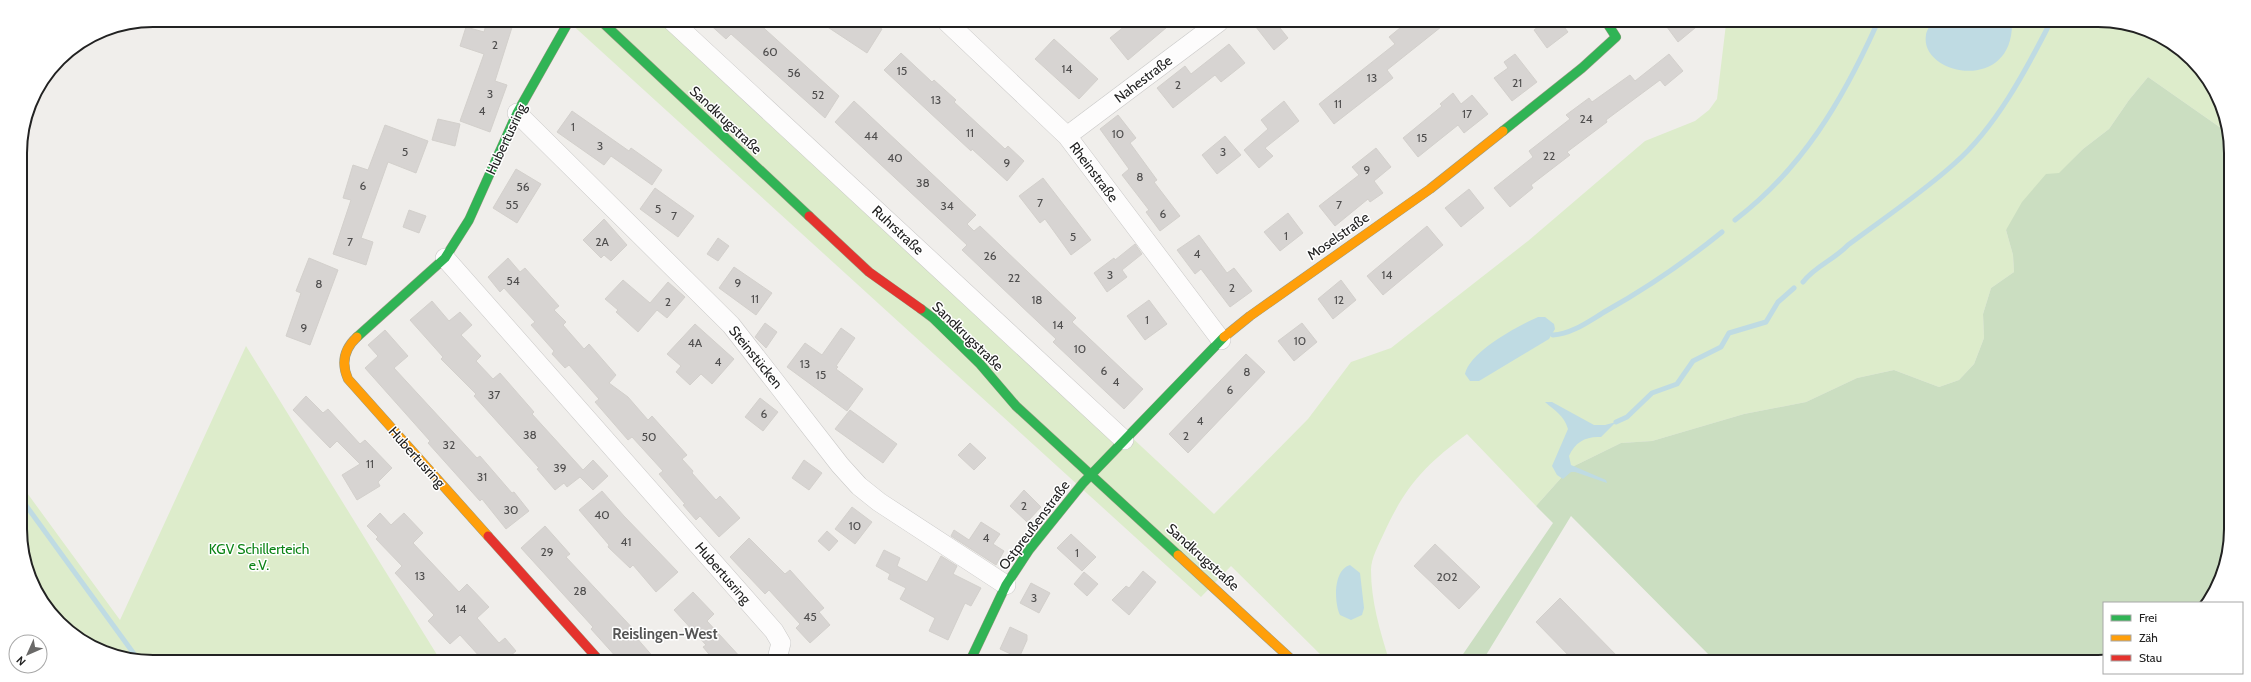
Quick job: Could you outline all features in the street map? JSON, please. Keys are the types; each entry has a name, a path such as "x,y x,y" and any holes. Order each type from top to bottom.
{"street":[{"name":"Hubertusring","path":"566,27 517,113 469,220 445,258 352,342 343,358 343,368 348,379 595,655"},
{"name":"Sandkrugstraße","path":"607,27 869,272 933,318 980,364 1016,406 1287,655"},
{"name":"Ruhrstraße","path":"678,27 1124,440"},
{"name":"Rheinstraße","path":"952,27 1067,136 1221,340"},
{"name":"Nahestraße","path":"1067,136 1212,27"},
{"name":"Moselstraße","path":"1092,475 1221,340 1257,311 1430,189 1582,68 1616,37 1610,27"},
{"name":"Steinstücken","path":"517,113 731,325 840,465 859,486 879,502 1006,585"},
{"name":"Hubertusring","path":"445,258 774,631 781,643 778,655"},
{"name":"Ostpreußenstraße","path":"973,655 1006,585 1029,550 1092,475"}],"green space":[{"path":"575,27 690,27 1214,514 1308,419 1351,362 1391,348 1528,241 1645,141 1695,121 1709,110 1717,99 1726,27 2115,28 2131,31 2146,37 2175,53 2193,70 2211,97 2222,129 2148,77 2129,100 2109,129 2083,149 2006,230 2013,255 2014,272 1991,288 1983,314 1984,338 1974,364 1959,380 1939,387 1894,370 1857,378 1806,402 1744,414 1652,441 1621,443 1570,468 1536,506 1467,434 1439,456 1418,477 1392,516 1374,556 1371,565 1371,582 1379,627 1387,655 1321,655 1231,566 1201,597"},
{"path":"2148,77 2222,129 2224,144 2224,529 2220,562 2211,585 2201,602 2103,602 2103,655 1709,655 1571,516 1486,655 1462,655 1553,523 1536,506 1570,468 1621,443 1652,441 1744,414 1806,402 1857,378 1894,370 1939,387 1959,380 1974,364 1984,338 1983,314 1991,288 2014,272 2013,255 2006,230 2022,202 2046,174 2059,173 2083,149 2109,129 2129,100"},
{"name":"KGV Schillerteich e.V.","path":"246,346 437,655 153,655 136,654 112,648 83,634 70,624 48,599 40,585 29,554 27,538 27,493 120,620"}],"water":[{"path":"1930,27 2011,27 2008,46 1998,61 1983,69 1966,71 1950,68 1936,60 1928,49 1926,34"},
{"path":"1538,317 1545,317 1554,324 1555,329 1549,339 1479,381 1470,381 1465,374 1469,365 1485,348 1507,333"},
{"path":"1545,402 1552,402 1594,425 1605,425 1616,422 1601,437 1582,441 1574,447 1569,456 1571,465 1606,480 1607,483 1575,472 1571,472 1563,479 1557,475 1552,466 1568,429 1562,417"},
{"path":"1350,565 1360,573 1364,608 1362,615 1351,620 1340,615 1336,595 1336,587 1340,573 1344,568"}],"building":[{"path":"466,27 484,32 485,27 512,27 495,81 507,85 490,132 460,121 484,54 460,46"},
{"path":"713,27 763,27 839,96 825,118 731,34 726,39"},
{"path":"828,27 879,27 882,29 867,53"},
{"path":"1124,27 1167,27 1128,60 1110,38"},
{"path":"1256,27 1279,27 1288,38 1274,50"},
{"path":"1401,27 1441,27 1387,70 1393,78 1334,124 1319,104 1395,44 1389,37"},
{"path":"1538,27 1564,27 1568,32 1547,48 1534,30"},
{"path":"1667,27 1696,27 1678,42"},
{"path":"1054,39 1098,79 1079,99 1035,59"},
{"path":"1229,44 1245,63 1221,82 1215,75 1173,108 1157,88 1185,66 1191,74"},
{"path":"901,53 932,82 934,80 956,100 954,102 1005,149 1008,146 1024,161 1007,181 972,149 971,151 884,70"},
{"path":"1515,54 1537,82 1512,101 1494,78 1508,68 1504,62"},
{"path":"1669,54 1683,71 1665,86 1660,80 1606,120 1607,122 1567,152 1570,155 1531,185 1533,188 1510,207 1494,188 1533,157 1529,151 1570,119 1566,115 1589,98 1592,102 1630,75 1635,81"},
{"path":"1453,93 1461,104 1472,95 1488,114 1464,133 1458,125 1418,157 1403,138 1442,106 1440,104"},
{"path":"854,101 976,215 967,224 974,231 980,226 1076,318 1072,322 1143,389 1124,409 1053,342 1056,339 962,250 967,245 835,122"},
{"path":"1284,101 1299,121 1265,148 1273,156 1259,168 1244,150 1268,129 1261,120"},
{"path":"572,111 629,151 631,148 662,170 652,185 611,156 604,165 557,132"},
{"path":"1118,115 1136,138 1130,143 1157,180 1154,182 1180,216 1160,231 1146,212 1149,210 1122,175 1129,169 1100,129"},
{"path":"438,119 460,124 455,146 432,140"},
{"path":"385,125 428,141 416,173 388,162 361,238 373,242 366,265 333,254 351,200 343,198 353,165 368,170"},
{"path":"1225,136 1241,155 1217,174 1202,155"},
{"path":"1376,148 1391,167 1374,181 1383,193 1370,202 1368,199 1335,226 1319,206 1359,175 1352,167"},
{"path":"516,169 541,184 517,223 493,208"},
{"path":"1043,178 1091,240 1071,255 1045,219 1040,223 1019,196"},
{"path":"655,188 694,216 678,237 640,209"},
{"path":"1469,189 1484,208 1461,227 1445,208"},
{"path":"409,210 426,216 419,233 403,227"},
{"path":"1288,213 1303,233 1280,251 1264,232"},
{"path":"604,219 627,245 611,261 604,255 601,258 583,240"},
{"path":"1427,226 1443,245 1383,295 1367,276"},
{"path":"1199,235 1227,273 1234,268 1252,291 1230,307 1201,269 1195,274 1177,250"},
{"path":"718,238 729,246 718,261 707,254"},
{"path":"1135,244 1142,254 1122,270 1127,277 1107,292 1094,273 1114,258 1115,260"},
{"path":"309,258 338,270 310,345 286,336 301,293 296,291"},
{"path":"508,258 520,272 525,268 559,306 554,310 566,322 563,325 584,349 589,344 616,375 609,383 628,397 648,420 652,416 687,455 682,459 693,471 692,473 716,500 720,496 740,518 719,537 700,516 696,520 683,505 685,504 659,474 663,471 632,437 628,440 595,402 599,399 569,365 565,368 552,354 554,351 531,325 535,322 504,288 500,292 488,277"},
{"path":"734,267 772,293 756,315 719,288"},
{"path":"623,280 650,303 668,282 685,297 667,318 657,310 638,332 616,312 618,310 605,299"},
{"path":"1341,280 1356,300 1333,319 1318,299"},
{"path":"1149,300 1167,324 1145,340 1127,316"},
{"path":"432,301 449,321 460,312 472,325 461,335 481,356 476,361 493,379 500,373 534,412 532,414 583,470 593,460 608,476 593,490 580,477 567,487 564,483 555,490 537,469 539,468 474,396 476,394 441,359 443,357 410,320"},
{"path":"765,323 777,332 766,348 755,337"},
{"path":"1302,323 1317,342 1294,361 1278,341"},
{"path":"695,324 734,359 712,384 701,374 690,385 676,372 681,366 667,354"},
{"path":"841,328 855,338 836,366 838,367 836,369 863,389 847,411 787,367 805,343 822,355"},
{"path":"385,330 408,356 394,368 477,458 480,456 512,493 514,492 529,511 506,529 482,499 480,501 428,443 430,441 365,368 378,356 368,345"},
{"path":"1246,354 1265,372 1188,453 1169,434"},
{"path":"306,396 323,413 328,409 360,444 365,440 392,468 378,482 380,486 357,500 342,475 360,464 337,441 330,448 293,410"},
{"path":"760,398 778,412 763,431 745,417"},
{"path":"850,410 897,444 883,463 835,429"},
{"path":"970,443 986,458 974,470 958,455"},
{"path":"804,460 822,473 809,490 792,478"},
{"path":"1024,490 1041,507 1027,522 1010,506"},
{"path":"602,491 678,572 656,592 633,565 630,568 608,547 609,545 579,510"},
{"path":"852,507 872,522 855,544 835,529"},
{"path":"380,513 391,525 404,513 423,533 413,543 459,592 467,584 489,607 477,618 499,643 505,638 516,651 511,655 478,655 460,635 450,644 428,621 434,615 395,573 402,566 376,539 378,537 367,526"},
{"path":"981,522 1000,534 993,544 1004,551 996,565 951,536 954,530 969,540"},
{"path":"545,526 570,554 566,557 637,633 635,636 652,655 614,655 591,629 593,627 521,548"},
{"path":"827,531 838,541 829,551 818,541"},
{"path":"1071,534 1096,557 1082,571 1057,548"},
{"path":"749,538 785,574 790,570 824,608 819,612 830,625 810,643 796,628 800,624 769,590 765,594 730,557"},
{"path":"1435,544 1480,587 1459,609 1414,566"},
{"path":"884,550 900,558 897,566 927,582 941,556 957,566 953,574 981,588 971,606 965,603 948,640 929,631 935,618 900,599 906,588 888,579 890,574 876,566"},
{"path":"1143,571 1156,582 1129,615 1112,600 1126,586 1129,588"},
{"path":"1084,572 1098,584 1087,596 1074,584"},
{"path":"1031,583 1050,593 1039,613 1020,603"},
{"path":"693,592 714,614 707,621 738,655 710,655 703,647 706,645 674,610"},
{"path":"1560,598 1616,655 1568,655 1536,622"},
{"path":"1010,627 1027,635 1027,640 1020,655 1013,655 1000,649"}],"waterway":[{"path":"1735,220 1781,179 1818,132 1849,81 1876,27"},
{"path":"1803,282 1808,276 1848,245 1929,185 1970,149 2008,98 2048,27"},
{"path":"1553,335 1567,332 1580,326 1651,284 1694,254 1722,232"},
{"path":"1616,422 1627,417 1652,393 1677,384 1693,361 1721,347 1729,333 1766,322 1778,302 1794,288"},
{"path":"27,507 134,654"}],"traffic: fast":[{"path":"357,337 445,258 469,220 517,113 566,27"},
{"path":"607,27 809,216"},
{"path":"1503,131 1582,68 1616,37 1610,27"},
{"path":"921,309 933,318 980,364 1016,406 1178,555"},
{"path":"973,655 1006,585 1029,550 1083,483 1224,337"}],"traffic: slow":[{"path":"1224,337 1250,316 1430,189 1503,131"},
{"path":"357,337 349,346 345,356 344,362 348,379 488,536"},
{"path":"1178,555 1287,655"}],"traffic: jam":[{"path":"809,216 869,272 921,309"},
{"path":"488,536 594,655"}],"district":[{"name":"Reislingen-West","path":"665,634"}]}
